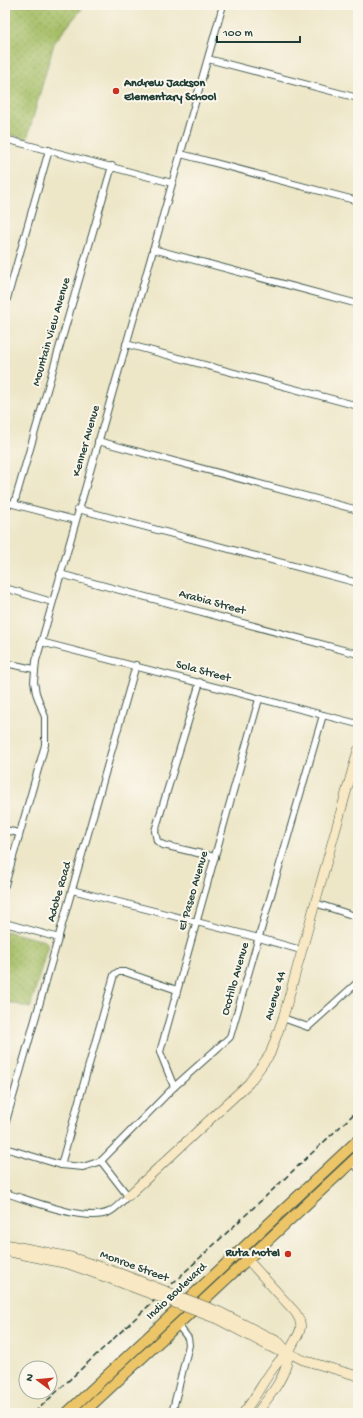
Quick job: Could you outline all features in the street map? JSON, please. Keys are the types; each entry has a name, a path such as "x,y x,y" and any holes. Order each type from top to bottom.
{"main road":[{"name":"Avenue 44","path":"128,1196 249,1083 270,1054 283,1018 358,750"},
{"name":"Indio Boulevard","path":"67,1413 358,1140"},
{"path":"356,1162 351,1156 358,1147"},
{"name":"Indio Boulevard","path":"84,1413 247,1259 356,1162"},
{"path":"330,1167 340,1163 356,1162"},
{"path":"247,1259 248,1250 275,1225 282,1212"},
{"name":"Monroe Street","path":"5,1244 57,1254 218,1315 279,1342 289,1353 303,1360 358,1376"},
{"name":"Monroe Street","path":"5,1251 41,1257 117,1277"},
{"path":"228,1262 237,1259 247,1259 295,1312 300,1321 300,1333 289,1353 286,1367 257,1413"},
{"path":"206,1298 214,1284 233,1266 228,1262"},
{"path":"243,1413 257,1395 276,1363 281,1357 289,1353"}],"street":[{"name":"Kenner Avenue","path":"5,885 45,745 45,717 36,693 34,670 78,509 223,5"},
{"path":"208,59 358,98"},
{"path":"5,139 172,183"},
{"path":"5,306 49,150"},
{"path":"180,154 358,201"},
{"name":"Mountain View Avenue","path":"14,504 112,166"},
{"path":"153,249 358,304"},
{"path":"126,344 358,406"},
{"path":"98,440 358,510"},
{"path":"5,502 75,520"},
{"path":"78,509 358,583"},
{"name":"Arabia Street","path":"60,574 358,654"},
{"path":"5,588 52,602"},
{"name":"Sola Street","path":"41,642 136,665 259,699 358,724"},
{"path":"5,663 34,670"},
{"name":"Adobe Road","path":"5,1125 136,665"},
{"path":"200,682 155,831 157,841 163,845 215,857"},
{"name":"El Paseo Avenue","path":"174,1087 160,1052 259,699"},
{"name":"Ocotillo Avenue","path":"5,1148 61,1165 83,1167 101,1161 174,1087 230,1037 323,715"},
{"path":"5,830 19,833"},
{"path":"72,890 196,921 302,950"},
{"path":"315,904 358,917"},
{"path":"5,923 59,938"},
{"path":"61,1165 114,975 118,972 125,972 177,990"},
{"path":"283,1018 308,1027 358,982"},
{"path":"5,1193 77,1214 96,1216 111,1212 128,1196 101,1161"},
{"path":"172,1413 189,1345 188,1338 178,1324"}],"green space":[{"path":"5,5 75,5 83,7 54,43 27,139 5,133"},
{"path":"5,931 45,941 48,944 30,1008 5,1001"}],"railway":[{"path":"34,1413 358,1110"}],"place":[{"name":"Andrew Jackson Elementary School","path":"116,91"},
{"name":"Ruta Motel","path":"288,1254"}]}
